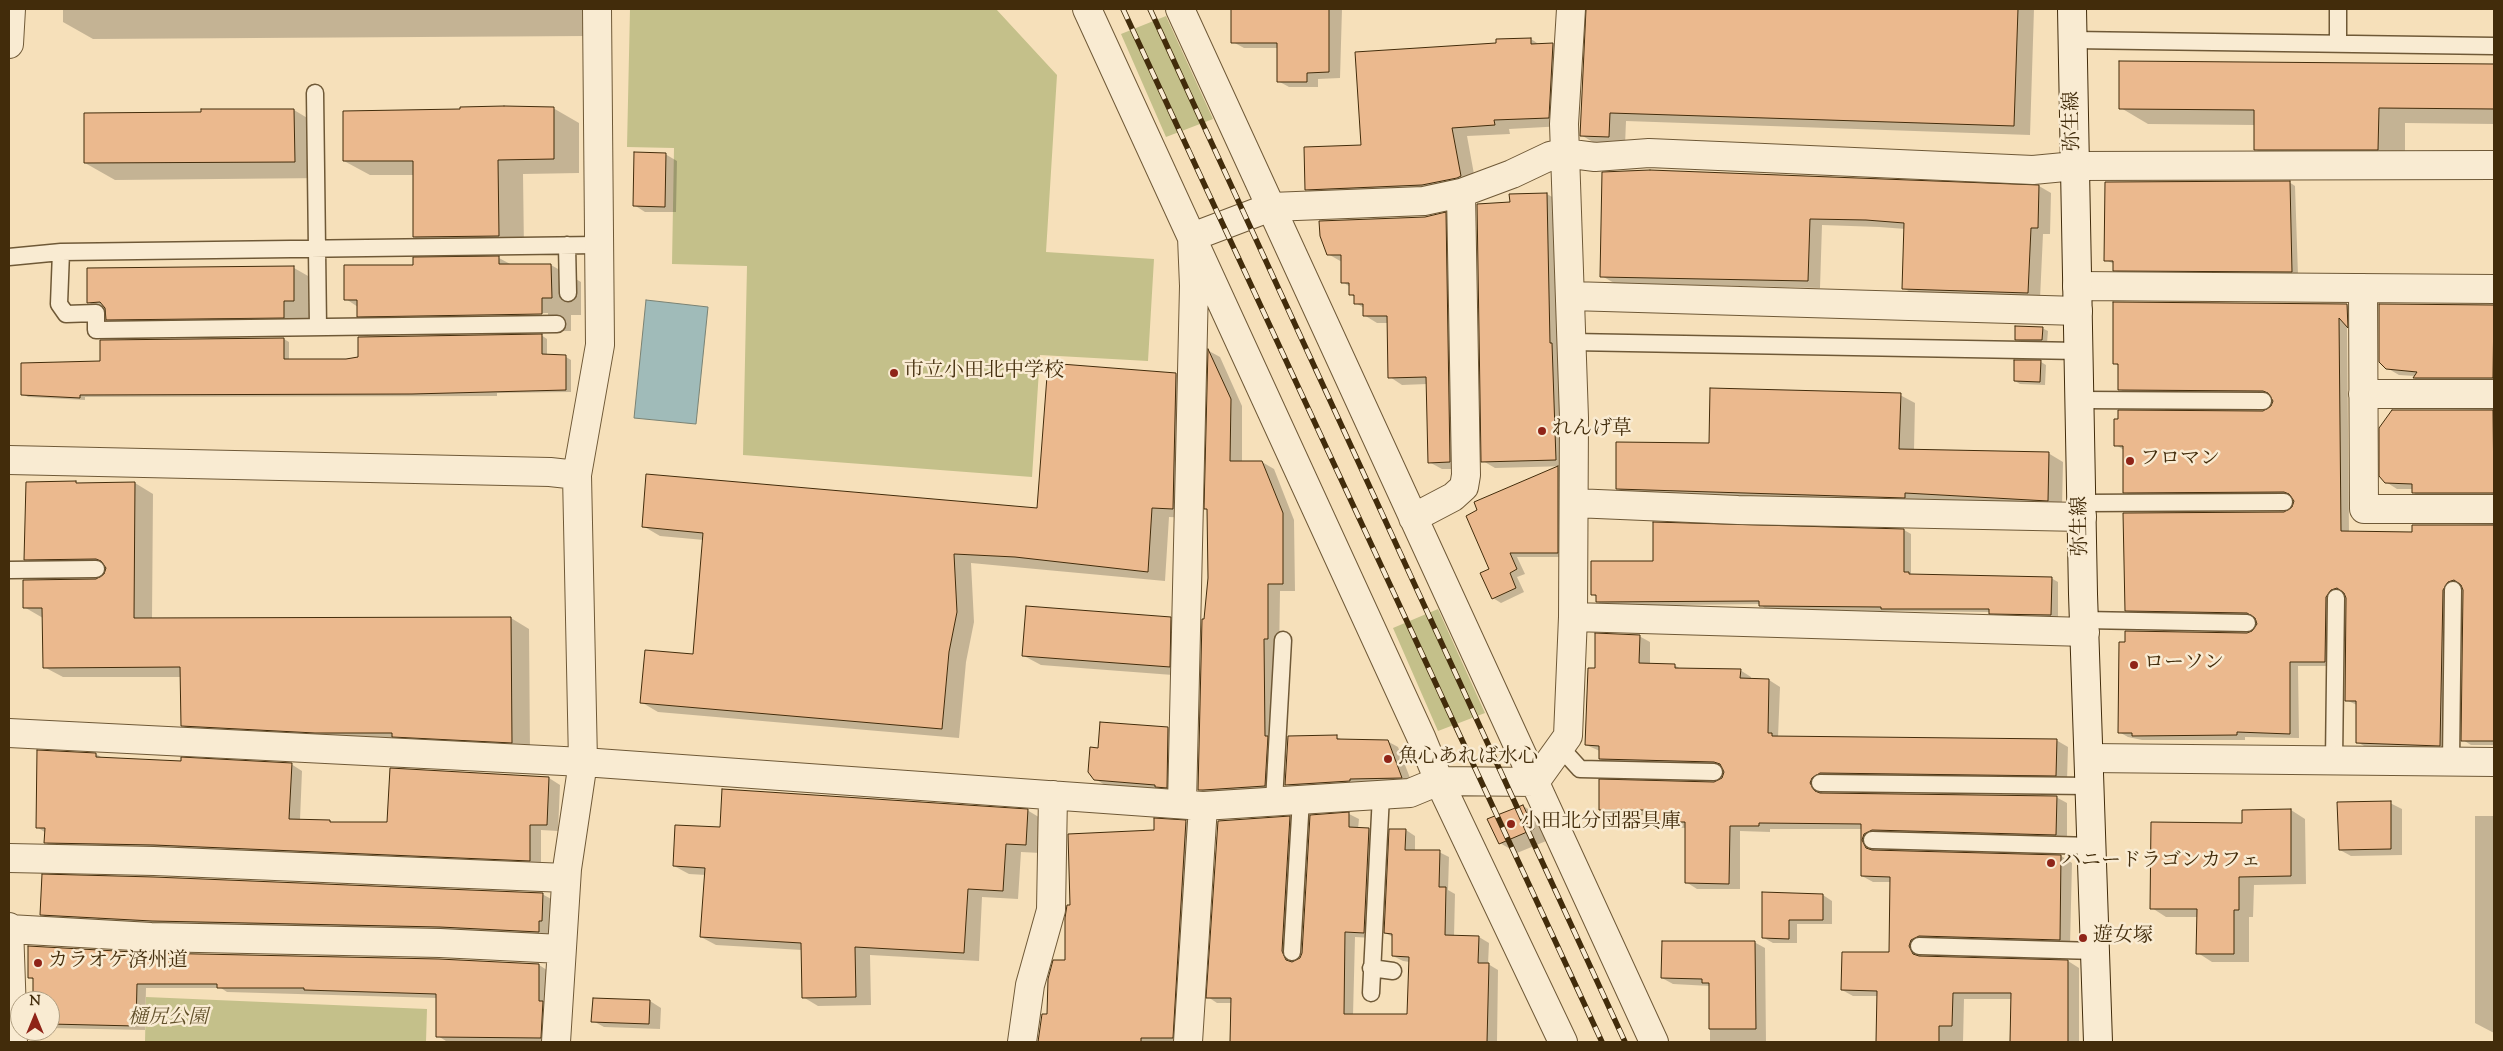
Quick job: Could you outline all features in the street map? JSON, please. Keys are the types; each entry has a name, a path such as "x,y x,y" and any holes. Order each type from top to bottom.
{"street":[{"path":"9,44 11,9"},
{"path":"556,1042 566,878 583,762 577,475 600,346 597,244 596,9"},
{"path":"1087,9 1417,728 1438,781 1557,1036"},
{"path":"1180,9 1654,1042"},
{"path":"1535,782 1568,736 1573,617 1574,503 1571,296 1564,154 1571,9"},
{"name":"弥生線","path":"2072,9 2084,626 2098,1042"},
{"path":"1192,237 1270,206 1424,201 1461,193 1512,174 1550,156 1564,154 1595,157 1649,154 1732,156 2033,170 2075,166 2494,166"},
{"path":"1413,518 1453,497 1464,486 1466,475 1461,193"},
{"path":"1188,1042 1193,805 1194,296 1192,237"},
{"path":"1571,296 2078,298 2363,288 2494,289"},
{"path":"2363,288 2364,509 2494,509"},
{"path":"2364,394 2494,394"},
{"path":"9,460 530,472 577,475"},
{"path":"1574,503 1738,510 2082,510"},
{"path":"1573,617 2084,626"},
{"path":"9,733 583,762 1193,805 1410,793 1438,781 1535,782"},
{"path":"2088,758 2494,762"},
{"path":"1022,1042 1030,985 1051,910 1053,795"},
{"path":"9,858 154,861 566,878"},
{"path":"13,1042 9,928 152,937 561,949"}],"lane":[{"path":"2338,9 2338,44"},
{"path":"2073,40 2494,46"},
{"path":"315,93 318,327"},
{"path":"9,257 61,252 597,244"},
{"path":"567,245 568,293"},
{"path":"61,252 59,304 66,314 96,313 96,330 557,324"},
{"path":"1572,342 2079,351"},
{"path":"2080,400 2263,401"},
{"path":"2082,510 2284,502"},
{"path":"9,570 96,569"},
{"path":"2451,762 2453,590"},
{"path":"2334,761 2336,598"},
{"path":"2084,626 2247,623"},
{"path":"1274,801 1283,640"},
{"path":"1560,747 1580,769 1714,772"},
{"path":"1820,783 2089,786"},
{"path":"1371,993 1381,795"},
{"path":"1292,952 1302,799"},
{"path":"1872,840 2092,846"},
{"path":"1919,946 2095,951"},
{"path":"1371,968 1393,970"}],"green space":[{"path":"630,9 996,9 1057,75 1046,252 1154,259 1148,361 1040,355 1032,477 743,455 747,266 672,264 674,148 627,147"},
{"path":"1166,16 1213,119 1166,137 1121,34"},
{"path":"1438,609 1485,713 1438,731 1393,628"},
{"name":"樋尻公園","path":"146,997 427,1009 426,1042 145,1042"}],"water":[{"path":"646,300 708,307 696,424 634,418"}],"building":[{"path":"1231,9 1329,9 1329,72 1307,73 1307,82 1277,82 1277,43 1231,43"},
{"path":"1586,9 2018,9 2014,126 1610,113 1609,137 1580,136"},
{"path":"1531,38 1531,44 1553,43 1549,118 1494,120 1495,125 1452,128 1461,176 1457,178 1422,185 1305,190 1304,147 1361,145 1355,52 1496,43 1496,39"},
{"path":"2119,61 2494,64 2494,109 2379,108 2378,150 2254,150 2254,110 2119,109"},
{"path":"460,107 554,107 554,159 498,160 499,236 413,237 413,161 343,161 343,111 460,109"},
{"path":"201,109 294,109 295,162 84,163 84,113 201,112"},
{"path":"634,152 666,153 665,207 633,206"},
{"path":"1650,170 2039,185 2038,228 2031,228 2028,293 1902,289 1904,223 1866,220 1810,219 1808,281 1600,277 1602,172"},
{"path":"2290,181 2292,272 2113,271 2113,261 2104,261 2105,182"},
{"path":"1547,193 1550,343 1552,343 1556,460 1481,462 1477,204 1510,202 1509,194"},
{"path":"1446,212 1450,462 1428,463 1426,377 1388,378 1387,316 1363,316 1363,304 1354,304 1354,295 1349,295 1349,283 1341,283 1341,255 1327,255 1320,236 1319,221 1425,217"},
{"path":"499,256 499,264 551,264 552,298 542,298 542,314 357,317 357,300 344,300 344,265 413,265 413,257"},
{"path":"294,266 294,301 284,301 284,318 106,320 105,308 100,302 87,303 87,268"},
{"path":"2113,302 2347,304 2348,328 2339,318 2341,531 2412,532 2412,525 2494,525 2494,741 2461,741 2463,590 2461,585 2454,580 2448,582 2443,590 2440,746 2356,743 2356,701 2345,701 2346,598 2344,593 2337,588 2331,590 2326,597 2325,662 2290,662 2290,734 2237,732 2237,735 2132,736 2132,733 2118,733 2119,642 2125,642 2125,631 2247,633 2252,631 2257,624 2255,618 2247,613 2125,611 2123,513 2284,512 2292,507 2294,501 2289,494 2284,492 2123,493 2123,446 2114,446 2114,419 2118,419 2118,410 2263,411 2271,406 2273,401 2268,393 2263,391 2118,390 2118,364 2113,364"},
{"path":"2379,304 2494,305 2493,378 2413,378 2417,372 2386,369 2379,362"},
{"path":"2015,326 2043,327 2042,340 2015,340"},
{"path":"542,334 542,354 566,355 566,390 412,394 80,395 80,398 21,395 21,363 100,361 100,340 284,338 284,359 346,359 358,357 358,337"},
{"path":"1208,349 1231,399 1230,461 1262,461 1283,513 1283,584 1268,584 1268,639 1264,639 1265,736 1268,736 1265,786 1198,790 1202,619 1204,619 1208,578 1207,509 1204,509"},
{"path":"2014,360 2041,360 2040,382 2014,381"},
{"path":"1048,363 1176,373 1173,509 1152,508 1148,572 1015,557 954,554 957,612 949,652 942,729 640,703 645,650 693,654 703,533 642,527 646,474 1037,508"},
{"path":"1710,388 1901,393 1899,449 2049,452 2048,501 1905,493 1905,498 1616,489 1616,442 1709,443"},
{"path":"2392,410 2493,410 2494,493 2412,493 2412,484 2385,483 2379,476 2379,428"},
{"path":"1558,466 1558,553 1510,553 1517,569 1510,573 1516,588 1492,599 1480,573 1489,569 1466,516 1477,510 1474,502"},
{"path":"76,481 76,483 135,482 134,618 511,617 512,743 392,737 392,733 315,733 181,726 180,667 43,668 42,608 23,608 23,580 96,579 104,574 106,568 101,561 96,559 24,560 26,482"},
{"path":"1653,522 1904,529 1904,572 1909,572 1909,574 2052,577 2051,615 1989,614 1989,609 1759,606 1759,601 1596,602 1596,595 1591,595 1591,561 1653,561"},
{"path":"1026,606 1171,617 1170,667 1022,656"},
{"path":"1595,633 1640,635 1639,663 1675,664 1675,668 1741,669 1740,678 1769,679 1768,733 1772,733 1772,736 2057,739 2056,776 1820,773 1812,778 1810,783 1815,791 1820,793 2057,796 2056,835 1872,830 1864,834 1862,840 1866,848 1872,850 2061,855 2060,940 1919,936 1911,940 1909,946 1913,954 1919,956 2068,960 2068,1042 2010,1042 2011,993 1953,993 1952,1026 1939,1026 1939,1042 1876,1042 1877,991 1841,990 1842,952 1889,952 1890,877 1861,876 1861,824 1759,823 1759,826 1730,826 1729,884 1685,883 1685,822 1648,822 1648,810 1599,810 1599,779 1714,782 1722,778 1724,772 1720,764 1714,762 1599,759 1599,746 1585,745 1588,668 1595,668"},
{"path":"1100,722 1168,727 1167,788 1155,787 1155,785 1094,780 1088,772 1090,747 1098,748"},
{"path":"1337,735 1337,739 1388,740 1402,778 1350,779 1350,781 1285,785 1288,736"},
{"path":"37,750 96,753 96,757 181,761 181,757 292,763 289,819 330,820 330,822 387,822 390,768 549,777 547,825 530,825 530,861 154,845 44,843 45,828 36,828"},
{"path":"722,789 1028,809 1026,845 1006,844 1003,891 968,889 964,953 855,947 856,997 802,998 801,943 700,937 705,868 673,866 675,825 720,827"},
{"path":"2391,801 2391,849 2339,850 2337,802"},
{"name":"小田北分団器具庫","path":"1523,805 1534,829 1499,844 1487,819"},
{"path":"2291,809 2291,876 2239,877 2239,910 2234,910 2234,954 2196,954 2197,909 2150,909 2151,822 2242,823 2242,810"},
{"path":"1349,812 1349,827 1369,828 1364,933 1345,932 1344,1014 1407,1014 1409,957 1392,956 1392,934 1384,933 1389,829 1406,829 1405,850 1440,850 1439,887 1446,887 1445,935 1479,936 1478,963 1489,963 1487,1042 1230,1042 1231,998 1206,998 1218,821 1290,816 1282,951 1286,960 1292,962 1300,958 1302,953 1310,815"},
{"path":"1154,818 1186,820 1173,1038 1141,1038 1141,1042 1038,1042 1042,1014 1047,1014 1048,979 1053,960 1065,960 1065,918 1067,905 1070,905 1068,834 1154,830"},
{"path":"42,874 543,893 542,921 539,921 539,932 440,927 152,921 40,915"},
{"path":"1762,892 1823,894 1823,920 1789,920 1789,939 1762,938"},
{"path":"1662,941 1755,941 1756,1029 1709,1029 1709,983 1702,983 1702,979 1661,978"},
{"path":"28,946 151,953 439,959 539,964 539,1001 543,1001 541,1038 436,1037 436,994 304,990 304,988 217,988 217,984 137,984 136,1026 60,1024 60,991 33,991 33,978 28,978"},
{"path":"593,998 650,1000 649,1024 591,1022"}],"railway":[{"path":"1123,9 1602,1042"},
{"path":"1150,9 1625,1042"}],"place":[{"name":"市立小田北中学校","path":"894,373"},
{"name":"れんげ草","path":"1542,431"},
{"name":"フロマン","path":"2130,461"},
{"name":"ローソン","path":"2134,665"},
{"name":"魚心あれば水心","path":"1388,759"},
{"name":"小田北分団器具庫","path":"1511,824"},
{"name":"ハニードラゴンカフェ","path":"2051,863"},
{"name":"遊女塚","path":"2083,938"},
{"name":"カラオケ済州道","path":"38,963"}]}
